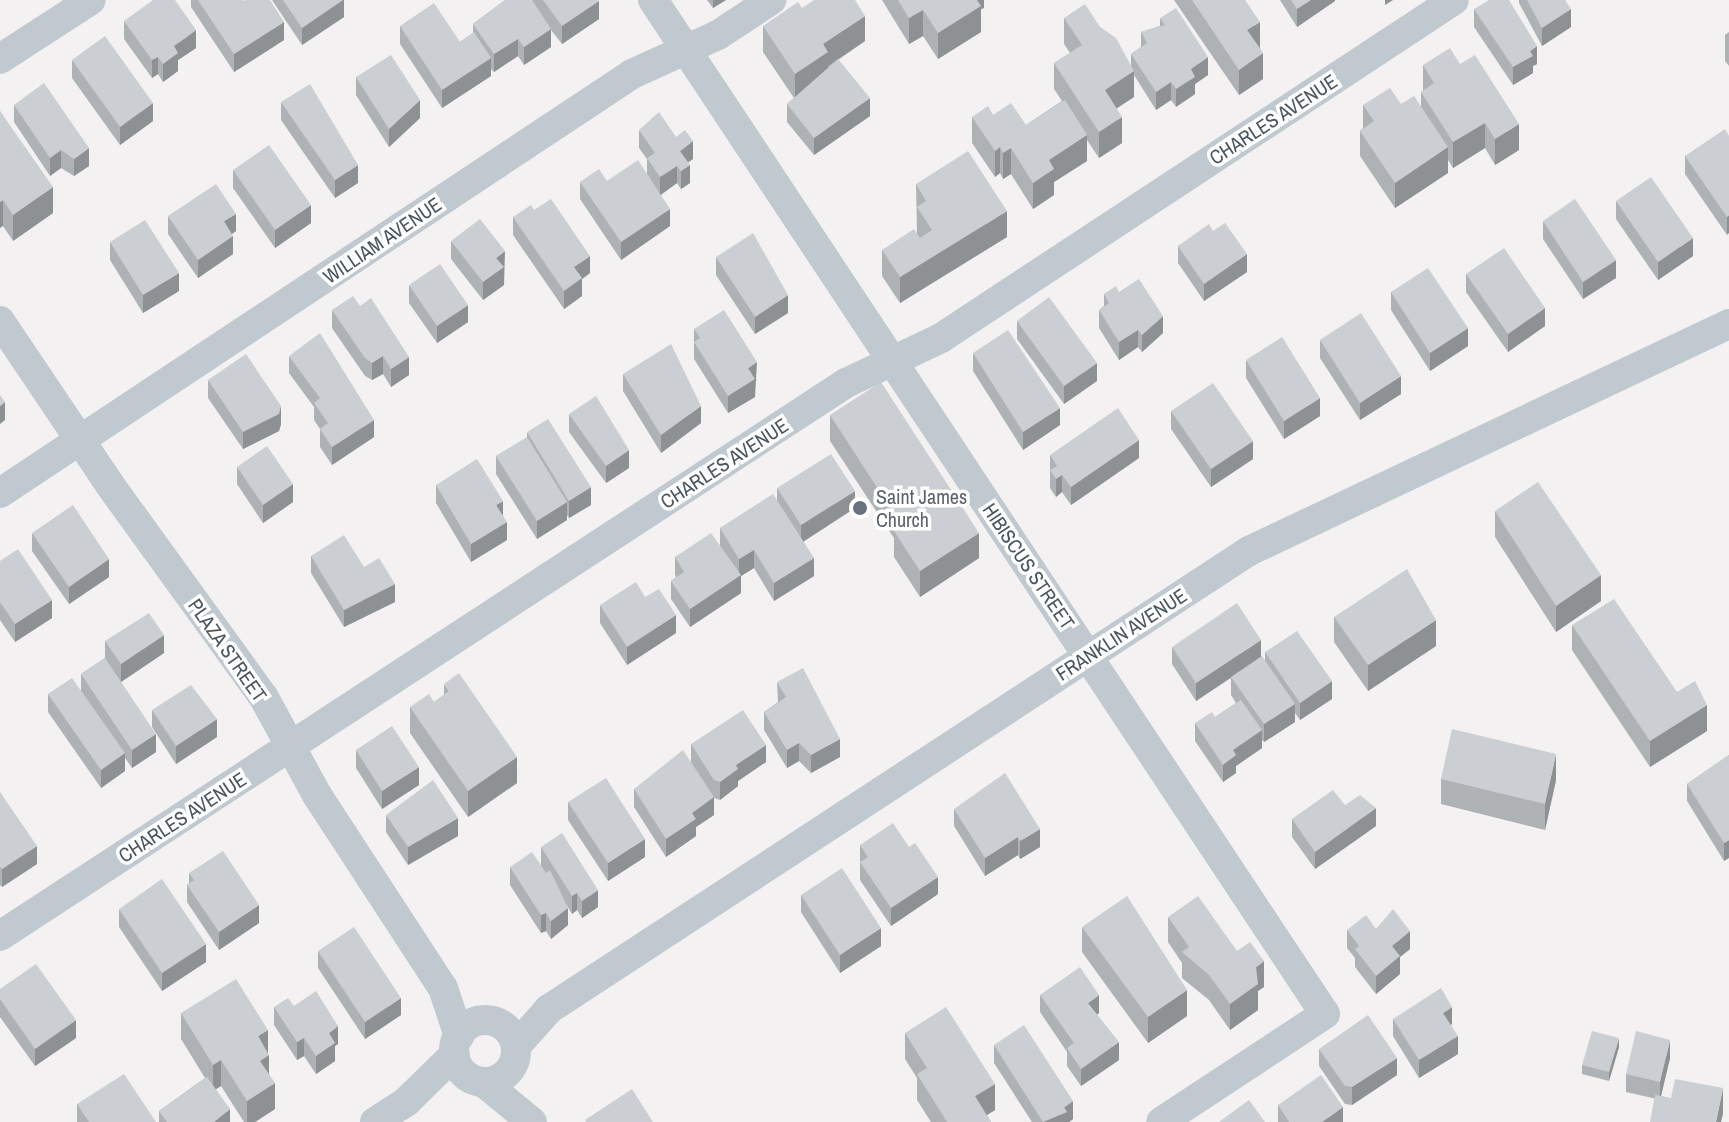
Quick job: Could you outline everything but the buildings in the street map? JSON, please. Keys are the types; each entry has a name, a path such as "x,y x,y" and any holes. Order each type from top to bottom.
{"street":[{"path":"0,59 91,0"},
{"name":"HIBISCUS STREET","path":"653,0 1325,1014 1161,1122"},
{"name":"WILLIAM AVENUE","path":"0,493 632,74 686,50 771,0"},
{"name":"CHARLES AVENUE","path":"0,936 846,383 954,329 1454,0"},
{"name":"PLAZA STREET","path":"0,321 80,441 238,660 290,748 443,988 457,1045"},
{"name":"FRANKLIN AVENUE","path":"515,1053 549,1009 1089,655 1281,534 1729,324"},
{"name":"PLAZA STREET","path":"443,988 490,1020"},
{"name":"FRANKLIN AVENUE","path":"490,1020 549,1009"},
{"path":"375,1122 407,1101 457,1045 470,1024 490,1020 509,1031 529,1117"},
{"path":"457,1045 478,1080 529,1117"},
{"path":"407,1101 478,1080 502,1077 515,1053"}],"place":[{"name":"Saint James Church","path":"860,508"}]}
